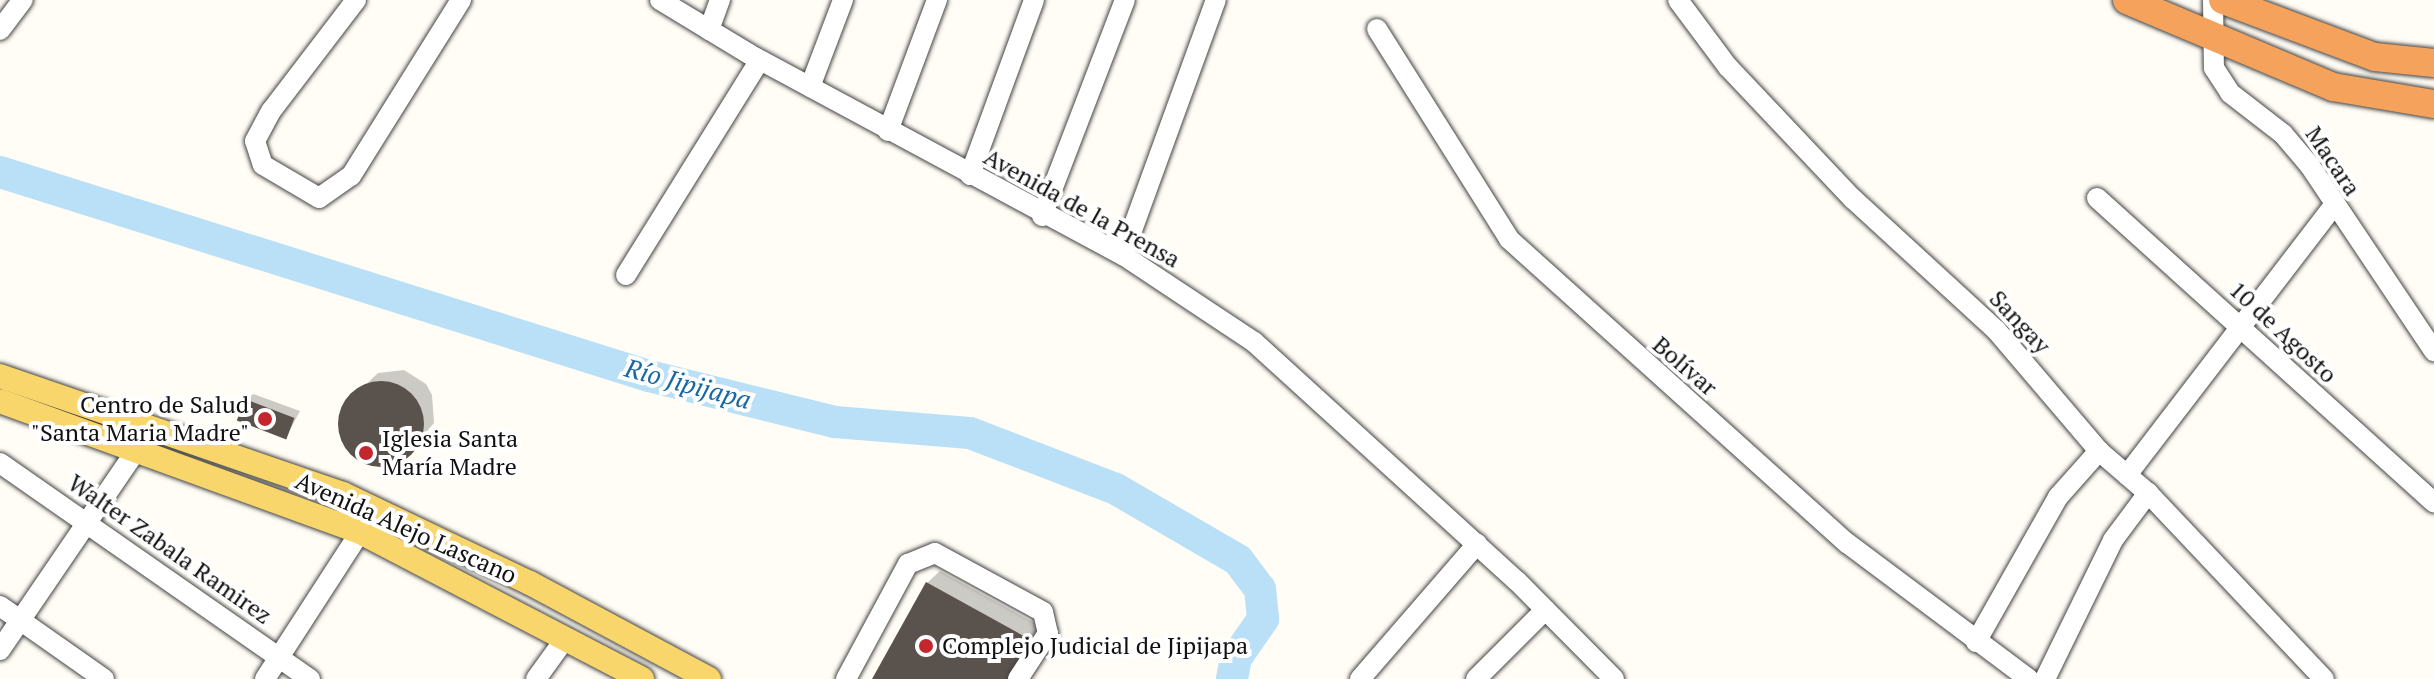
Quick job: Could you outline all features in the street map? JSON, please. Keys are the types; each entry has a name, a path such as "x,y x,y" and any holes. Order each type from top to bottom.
{"highway":[{"path":"2127,0 2333,87 2434,104"},
{"path":"2223,0 2375,57 2434,63"}],"main road":[{"name":"Avenida Alejo Lascano","path":"0,376 343,494 530,583 709,679"},
{"name":"Avenida Alejo Lascano","path":"0,401 138,448 360,532 642,679"}],"street":[{"path":"0,30 23,0"},
{"path":"356,0 271,111 255,141 263,165 319,198 351,176 461,0"},
{"name":"Avenida de la Prensa","path":"660,0 760,60 1042,216 1123,255 1254,342 1477,544 1545,610 1600,675"},
{"path":"709,30 720,0"},
{"path":"810,87 843,0"},
{"path":"888,131 937,0"},
{"path":"970,175 1034,0"},
{"path":"1042,216 1125,0"},
{"path":"1123,255 1216,0"},
{"name":"Sangay","path":"1678,0 1728,67 1853,199 1996,330 2099,451 2148,493 2324,679"},
{"name":"Macara","path":"2213,0 2214,68 2230,93 2283,134 2434,351"},
{"name":"Bolívar","path":"1377,29 1509,239 1847,543 2029,679"},
{"path":"626,275 760,60"},
{"name":"10 de Agosto","path":"2097,198 2434,502"},
{"path":"2127,475 2333,207"},
{"path":"0,650 138,448"},
{"path":"1976,642 2058,497 2099,451"},
{"name":"Walter Zabala Ramirez","path":"0,463 310,679"},
{"path":"2045,679 2113,540 2148,493"},
{"path":"265,679 360,532"},
{"path":"1360,679 1477,544"},
{"path":"846,679 908,564 935,553 1043,612 1048,633 1018,679"},
{"path":"0,606 104,679"},
{"path":"1476,679 1545,610"},
{"path":"536,679 565,639"}],"building":[{"path":"381,381 397,385 411,394 420,408 424,424 420,440 411,454 397,463 381,467 365,463 351,454 342,440 338,424 342,408 351,394 365,385"},
{"name":"Centro de Salud \"Santa Maria Madre\"","path":"245,399 294,418 286,439 237,420"},
{"path":"926,582 1040,645 1020,679 872,679"}],"waterway":[{"name":"Río Jipijapa","path":"0,172 649,376 835,422 970,433 1116,489 1238,560 1260,589 1263,619 1236,658 1232,679"}],"place":[{"name":"Centro de Salud \"Santa Maria Madre\"","path":"265,419"},
{"name":"Iglesia Santa María Madre","path":"366,453"},
{"name":"Complejo Judicial de Jipijapa","path":"926,646"}]}
